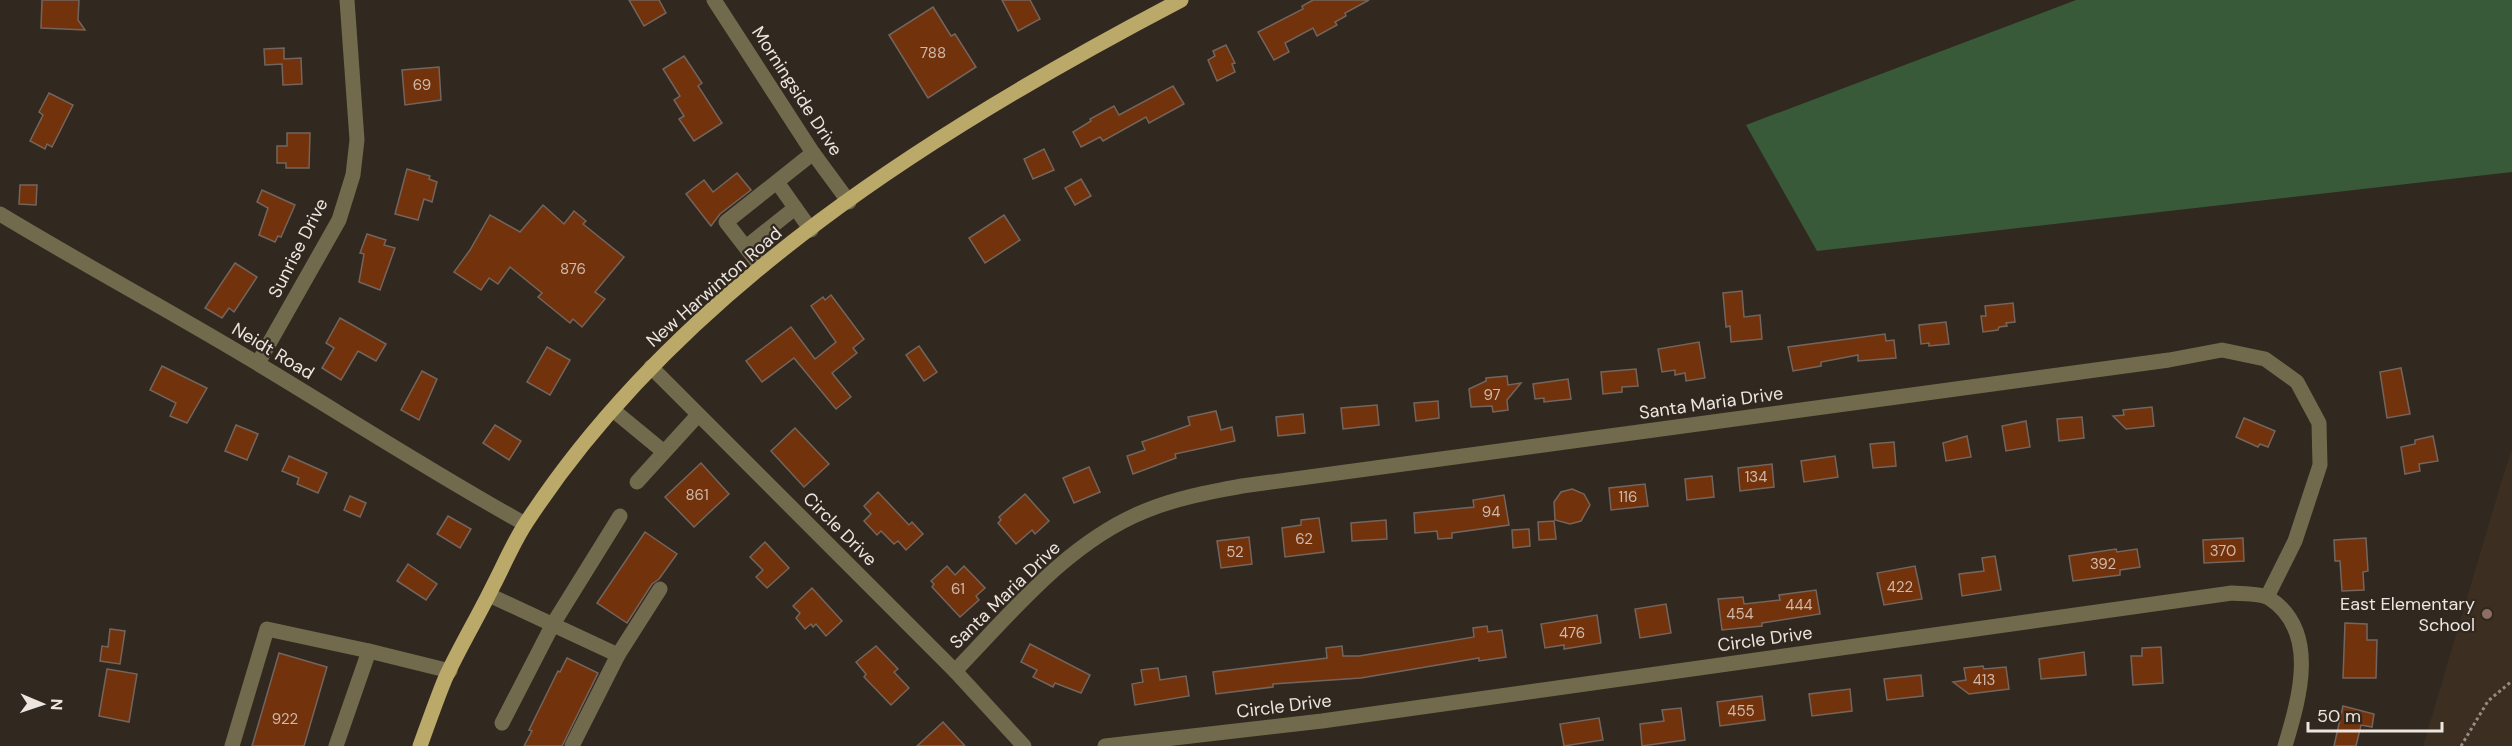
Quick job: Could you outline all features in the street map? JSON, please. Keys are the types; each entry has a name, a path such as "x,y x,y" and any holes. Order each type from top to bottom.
{"main road":[{"name":"New Harwinton Road","path":"420,746 450,671 525,524 613,410 684,334 761,267 890,171 1019,88 1181,0"}],"street":[{"name":"Sunrise Drive","path":"258,363 339,220 352,175 357,140 346,0"},
{"name":"Morningside Drive","path":"714,0 813,153 849,202"},
{"path":"761,267 726,222 813,153"},
{"path":"777,182 811,230"},
{"path":"746,247 795,208"},
{"name":"Neidt Road","path":"0,214 89,268 258,363 454,484 525,524"},
{"name":"Santa Maria Drive","path":"954,671 1056,568 1100,537 1143,511 1182,498 1242,486 2222,351 2265,359 2296,382 2319,423 2320,465 2295,541 2267,597"},
{"name":"Circle Drive","path":"651,368 954,671 1024,746"},
{"path":"613,410 664,452"},
{"path":"638,482 698,415"},
{"path":"502,723 553,624 620,516"},
{"path":"572,746 618,655 660,589"},
{"name":"Circle Drive","path":"1105,746 1322,722 2232,593 2267,597"},
{"path":"489,595 618,655"},
{"path":"2267,597 2292,621 2302,654 2297,705 2285,746"},
{"path":"232,746 267,629 450,671"},
{"path":"336,746 369,651"}],"path":[{"path":"2461,746 2488,701 2512,681"}],"shaded area":[{"name":"East Elementary School","path":"2512,449 2512,746 2423,746 2501,483"}],"green space":[{"path":"2076,0 2512,0 2512,172 1817,251 1746,125"}],"building":[{"path":"42,0 79,0 78,20 85,30 41,28"},
{"path":"629,0 659,0 666,13 644,26"},
{"path":"1002,0 1030,0 1040,19 1018,31"},
{"path":"1313,0 1369,0 1345,13 1346,16 1335,22 1337,25 1317,36 1313,28 1285,43 1289,52 1274,60 1258,32 1303,9 1302,6"},
{"path":"933,7 951,36 955,34 976,67 928,98 889,35"},
{"path":"1226,45 1235,63 1232,64 1235,72 1217,81 1208,60 1215,56 1213,51"},
{"path":"284,48 284,59 301,58 302,84 283,85 282,64 265,65 264,49"},
{"path":"684,56 702,83 698,86 722,123 694,141 679,119 684,116 674,100 680,96 663,69"},
{"path":"439,67 441,100 405,105 402,70"},
{"path":"1173,86 1184,104 1149,123 1146,117 1103,141 1100,137 1081,147 1073,132 1091,121 1090,119 1114,106 1119,115"},
{"path":"49,93 73,105 52,147 47,144 45,149 30,141 43,115 39,112"},
{"path":"287,133 310,133 309,168 286,168 286,163 277,163 277,146 287,146"},
{"path":"1044,149 1054,170 1033,179 1024,159"},
{"path":"407,169 430,176 429,179 437,182 432,202 424,199 418,220 395,214"},
{"path":"737,173 751,190 720,214 711,226 686,194 704,180 713,192"},
{"path":"1081,179 1091,196 1075,205 1065,188"},
{"path":"20,185 37,185 36,205 19,204"},
{"path":"262,190 295,205 281,237 278,236 275,242 259,235 268,208 257,202"},
{"path":"543,205 564,224 574,211 586,221 583,224 624,257 595,292 605,299 582,327 573,319 570,323 538,297 542,293 510,267 498,284 489,278 481,290 454,272 490,215 520,232"},
{"path":"1004,215 1020,240 985,263 969,238"},
{"path":"367,234 386,240 384,245 395,248 380,290 359,282 364,254 360,253"},
{"path":"235,263 257,277 234,312 229,308 222,318 205,308"},
{"path":"1742,291 1744,317 1760,315 1762,339 1731,342 1730,326 1726,327 1723,293"},
{"path":"831,295 864,339 853,348 857,353 832,373 851,397 836,409 794,358 762,382 746,361 791,327 815,359 836,342 811,306 823,297 825,300"},
{"path":"2013,303 2015,322 2006,323 2007,326 1999,327 1998,330 1983,332 1981,316 1986,316 1985,306"},
{"path":"340,318 386,344 376,361 358,351 341,380 322,368 334,348 326,343"},
{"path":"1946,322 1949,344 1929,346 1929,343 1921,344 1919,325"},
{"path":"1885,334 1886,341 1894,340 1896,358 1858,361 1858,355 1821,362 1821,366 1793,371 1788,347"},
{"path":"1699,342 1705,378 1686,381 1685,373 1675,375 1675,370 1662,372 1658,349"},
{"path":"919,346 937,372 924,381 906,355"},
{"path":"547,347 570,360 550,395 527,382"},
{"path":"162,366 207,388 187,423 170,416 176,403 150,390"},
{"path":"2401,368 2410,414 2387,418 2380,372"},
{"path":"1636,369 1638,386 1622,387 1622,392 1603,394 1601,372"},
{"path":"422,371 437,379 419,420 401,410"},
{"path":"1507,376 1508,385 1521,383 1507,400 1508,410 1493,412 1492,406 1471,407 1469,389 1486,381 1486,378"},
{"path":"1568,379 1571,399 1544,402 1544,398 1535,399 1533,384"},
{"path":"1438,401 1439,418 1416,421 1414,403"},
{"path":"1377,405 1379,425 1343,429 1341,408"},
{"path":"2152,407 2154,426 2126,429 2113,416 2124,415 2123,410"},
{"path":"1216,411 1221,430 1232,427 1235,441 1175,454 1176,458 1133,474 1127,456 1145,450 1142,442 1190,425 1188,417"},
{"path":"1303,414 1305,433 1278,436 1276,417"},
{"path":"2082,417 2084,438 2059,441 2057,419"},
{"path":"2244,418 2275,431 2268,447 2260,444 2258,447 2236,437"},
{"path":"2026,421 2030,447 2006,451 2002,426"},
{"path":"236,425 258,434 247,460 225,451"},
{"path":"495,425 521,441 509,460 483,443"},
{"path":"795,428 829,464 804,487 771,451"},
{"path":"1967,436 1971,457 1946,461 1943,443"},
{"path":"2433,436 2438,461 2419,464 2420,471 2405,474 2401,447 2415,444 2415,440"},
{"path":"1894,442 1896,466 1873,468 1870,444"},
{"path":"289,456 327,473 318,493 297,484 299,478 282,471"},
{"path":"1835,456 1838,477 1804,482 1801,461"},
{"path":"701,463 729,494 694,527 665,497"},
{"path":"1772,464 1774,487 1740,491 1738,468"},
{"path":"1089,467 1100,492 1074,503 1063,478"},
{"path":"1712,476 1714,497 1687,500 1685,479"},
{"path":"1645,484 1648,506 1611,510 1609,488"},
{"path":"1572,489 1584,494 1590,505 1581,521 1570,524 1555,520 1554,502 1561,492"},
{"path":"878,492 909,525 912,522 923,534 906,550 898,541 894,544 881,531 877,535 864,521 871,514 864,506"},
{"path":"1025,494 1049,521 1035,534 1032,530 1016,544 998,523 1001,520 999,517"},
{"path":"1504,495 1509,525 1452,533 1452,538 1438,539 1437,531 1415,533 1414,513 1474,507 1473,500"},
{"path":"350,496 366,503 360,517 344,510"},
{"path":"448,516 471,529 460,548 437,534"},
{"path":"1319,518 1324,552 1285,557 1282,528 1301,525 1301,520"},
{"path":"1386,520 1387,539 1352,541 1351,523"},
{"path":"1554,521 1556,539 1539,540 1538,522"},
{"path":"1529,529 1530,546 1513,548 1512,530"},
{"path":"645,532 677,554 659,579 652,584 627,623 597,603"},
{"path":"1249,537 1252,564 1221,568 1217,541"},
{"path":"2243,538 2244,561 2204,563 2203,540"},
{"path":"2366,538 2368,571 2363,572 2364,590 2342,591 2340,561 2335,561 2334,540"},
{"path":"765,542 789,568 767,588 756,577 763,570 750,557"},
{"path":"2116,549 2117,552 2137,549 2140,567 2120,570 2120,575 2073,581 2069,556"},
{"path":"1995,556 2001,590 1962,596 1959,574 1984,571 1982,558"},
{"path":"408,564 437,584 426,600 397,581"},
{"path":"947,566 955,575 964,566 985,588 976,596 979,600 960,617 932,587 934,584 931,581"},
{"path":"1915,566 1922,599 1884,605 1877,573"},
{"path":"812,588 842,621 826,636 816,624 813,627 811,624 805,629 796,618 800,613 793,606"},
{"path":"1816,590 1820,614 1762,623 1762,626 1722,630 1718,599 1743,597 1744,604 1780,600 1779,595"},
{"path":"1666,604 1671,633 1640,638 1635,609"},
{"path":"1597,615 1601,643 1564,649 1564,645 1545,648 1541,624"},
{"path":"2345,623 2367,624 2367,640 2377,640 2376,678 2343,678"},
{"path":"1487,626 1488,632 1502,630 1506,657 1479,661 1479,658 1361,678 1273,684 1273,687 1216,694 1213,672 1327,658 1326,648 1342,646 1343,656 1359,656 1474,637 1473,628"},
{"path":"110,629 125,631 120,664 100,661 102,646 108,647"},
{"path":"1030,644 1090,675 1081,693 1055,683 1053,687 1033,677 1037,670 1021,662"},
{"path":"876,646 898,669 894,672 909,688 891,705 864,677 866,674 856,662"},
{"path":"2161,647 2163,683 2133,685 2131,656 2142,656 2142,648"},
{"path":"2084,652 2086,675 2041,679 2039,659"},
{"path":"279,653 327,667 304,746 252,746"},
{"path":"567,658 598,673 562,746 524,746 532,731 529,730 558,671 560,672"},
{"path":"1983,666 1984,669 2006,667 2009,689 1969,694 1953,682 1966,680 1964,668"},
{"path":"1158,668 1160,680 1186,676 1189,696 1135,705 1132,684 1143,682 1141,670"},
{"path":"107,669 137,674 129,722 99,716"},
{"path":"1921,675 1923,696 1887,700 1884,679"},
{"path":"1850,689 1852,711 1812,716 1809,694"},
{"path":"1762,696 1765,720 1720,726 1717,702"},
{"path":"2343,706 2374,714 2372,727 2361,725 2356,746 2334,746"},
{"path":"1681,708 1685,740 1642,746 1640,724 1664,721 1662,710"},
{"path":"1599,718 1603,740 1564,746 1560,724"},
{"path":"943,722 965,746 917,746"}],"place":[{"name":"East Elementary School","path":"2487,614"}]}
